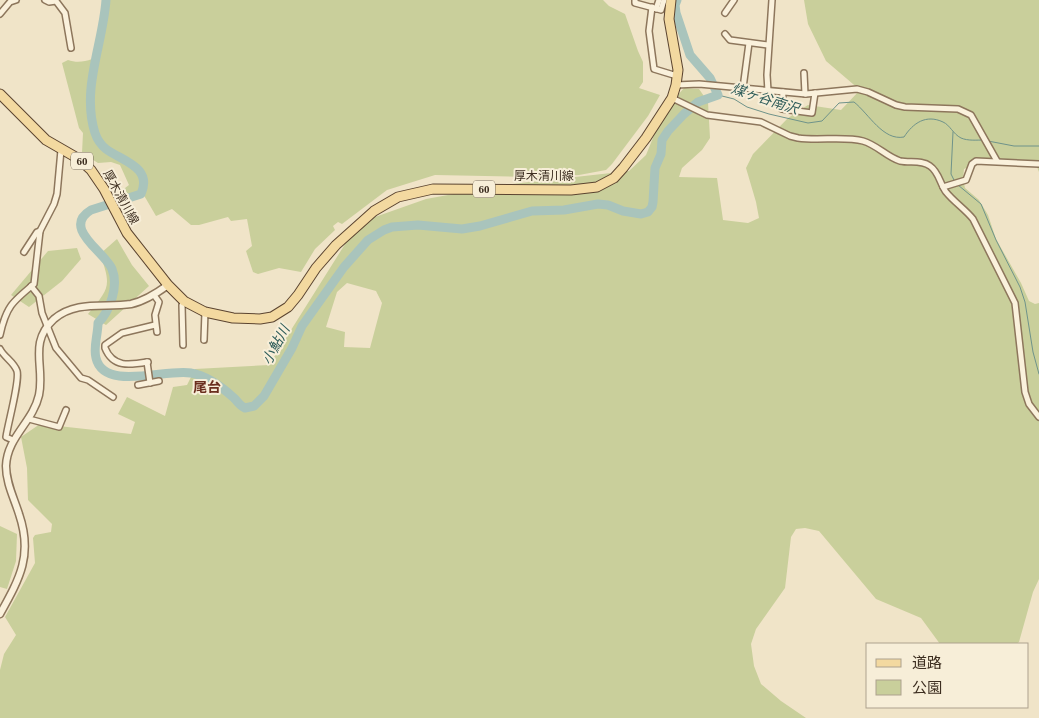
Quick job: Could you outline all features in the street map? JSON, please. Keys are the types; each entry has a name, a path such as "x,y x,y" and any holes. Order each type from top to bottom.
{"main road":[{"name":"厚木清川線","path":"205,312 248,320 266,318 278,314 292,304 316,268 336,245 374,211 398,197 432,189 571,190 591,188 614,178 624,168 672,98 677,80 676,54 669,19 671,0"},
{"name":"厚木清川線","path":"0,94 46,140 82,161 91,170 107,194 130,238 168,285 186,302"},
{"name":"60","path":"186,302 205,312"}],"street":[{"path":"0,14 10,2 16,0"},
{"path":"45,0 49,2 56,0 65,13 71,48"},
{"path":"635,0 635,3 660,10 664,0"},
{"path":"659,0 654,8 649,31 654,69 677,80 699,84 805,94 857,89 905,107 958,109 971,115 997,161"},
{"path":"725,13 734,0"},
{"path":"768,91 768,45 771,32 772,0"},
{"path":"725,34 730,40 768,45"},
{"path":"741,88 749,43"},
{"path":"804,73 805,94"},
{"path":"783,92 782,110 812,113 815,94"},
{"path":"672,98 703,113 761,122 798,138 864,141 889,157 903,162 924,163 930,166 937,173 950,196 973,219 1015,303 1025,392 1029,404 1039,417"},
{"path":"0,335 2,324 10,305 34,284 40,231 55,200 59,183 61,150"},
{"path":"943,186 966,180 972,164 976,161 1039,164"},
{"path":"24,252 31,239 40,231"},
{"path":"0,614 20,574 25,554 25,533 9,486 6,470 8,453 13,440 29,419 35,407 39,393 39,346 48,327 64,312 78,307 137,302 154,295 168,285"},
{"path":"31,286 39,296 42,313 56,348 81,378 88,380 113,397"},
{"path":"154,295 160,300 155,315 157,332"},
{"path":"183,345 182,305 186,302"},
{"path":"204,340 205,312"},
{"path":"150,382 148,363 120,364 114,361 105,348 122,333 155,325"},
{"path":"0,349 17,372 15,393 6,436 13,440"},
{"path":"138,385 159,381"},
{"path":"29,419 59,427 66,410"}],"green space":[{"path":"107,0 603,0 609,6 625,14 643,62 643,82 639,88 660,95 648,116 606,170 579,175 531,177 435,175 387,190 342,224 338,222 333,226 335,230 315,249 301,272 279,268 258,274 253,272 246,251 252,246 247,219 231,221 228,217 199,225 191,225 172,209 156,216 142,192 121,200 117,194 129,185 120,165 111,162 98,163 82,153 83,133 79,128 62,63 68,60 80,62 92,59 96,38 103,29"},
{"path":"804,0 1039,0 1039,172 1036,164 990,162 964,169 963,179 965,188 979,200 988,215 996,239 1029,301 1035,304 1039,303 1039,579 1033,592 1019,642 939,643 921,618 876,599 819,531 805,528 796,529 791,537 785,588 756,629 751,644 754,666 761,684 781,701 806,718 0,718 0,670 4,654 16,635 5,617 35,563 33,538 35,535 51,532 52,524 28,500 27,468 21,437 40,424 131,434 135,422 118,414 127,397 165,416 173,387 187,385 195,369 269,365 347,241 375,217 426,199 503,185 629,171 646,155 664,111 684,88 699,89 708,102 710,138 702,150 682,168 679,177 717,178 723,220 748,223 759,218 746,168 753,154 788,118 808,105 841,110 860,90 826,61 808,24","holes":["347,283 376,291 382,303 370,348 344,347 345,332 326,327 337,292"]},
{"path":"117,239 132,265 149,286 106,325 88,314 106,287 106,274 100,254"},
{"path":"77,248 81,259 62,281 29,307 11,295 48,251"},
{"path":"0,526 17,534 16,561 7,589 0,587"}],"waterway":[{"name":"小鮎川","path":"106,0 94,66 90,100 91,116 95,133 101,144 134,166 143,177 144,185 141,194 91,210 83,217 81,224 88,240 108,262 114,276 114,290 110,305 98,323 96,358 101,368 111,374 123,376 180,372 197,374 220,386 245,408 254,406 264,396 292,348 302,326 344,267 368,240 384,230 392,227 418,225 462,229 480,226 532,211 564,210 598,204 641,214 648,212 653,202 655,168 661,154 662,140 684,114 698,102 718,95 710,78 690,55 676,13 675,5 677,0"},
{"name":"煤ヶ谷南沢","path":"718,95 734,99 747,107 769,114 808,123 822,121 839,103 854,102 877,126 889,135 904,137 920,121 931,119 945,123 961,138 984,140"},
{"path":"953,132 951,174 955,182"},
{"name":"煤ヶ谷南沢","path":"988,141 1014,146 1039,146"},
{"path":"958,185 981,204 996,240 1020,287 1025,302 1033,352 1039,374"}],"district":[{"name":"尾台","path":"207,387"}]}
